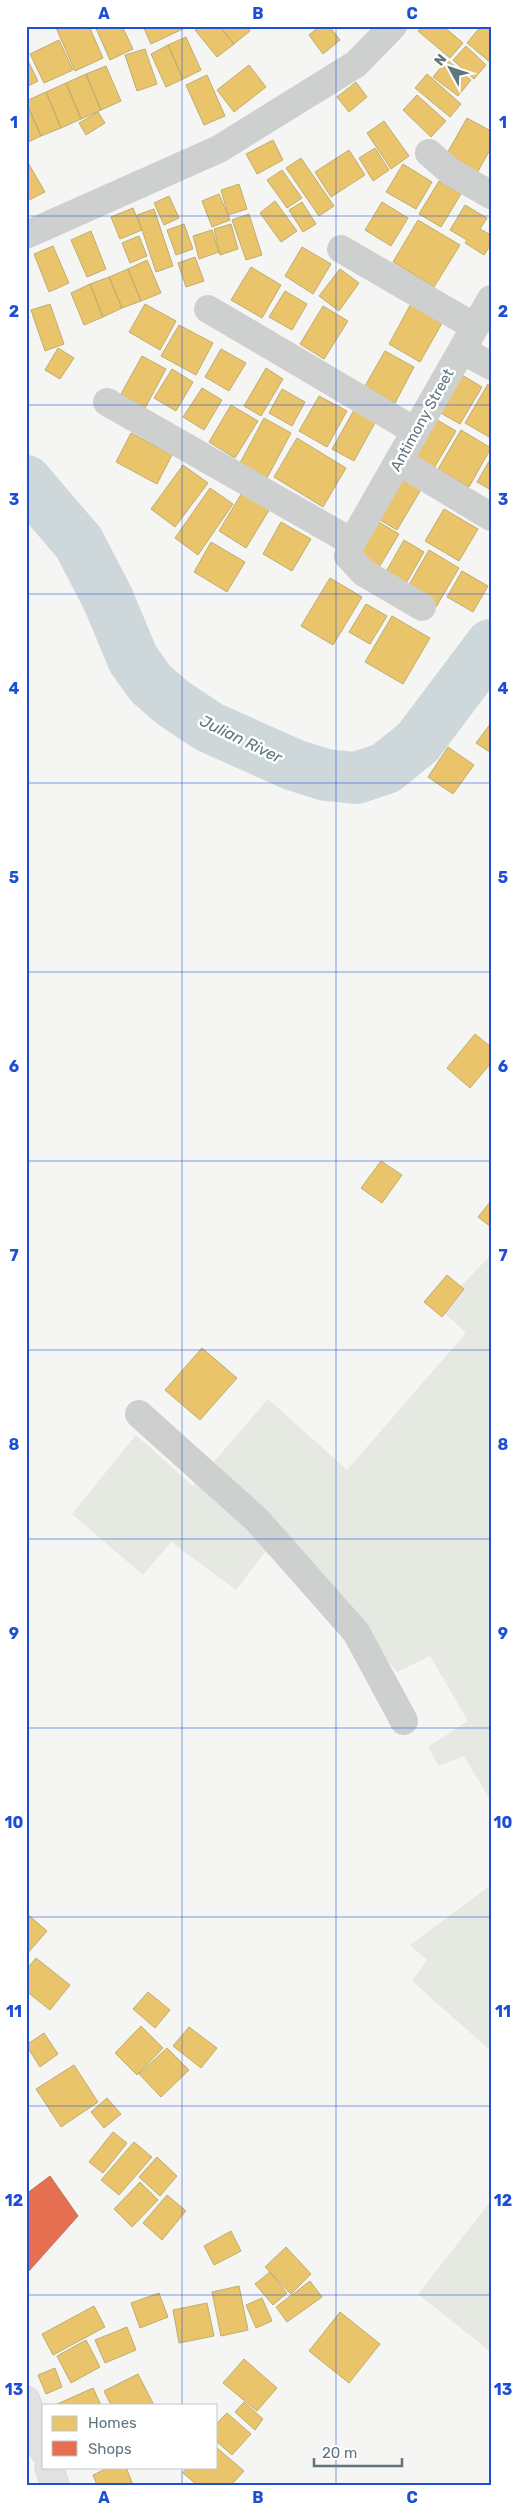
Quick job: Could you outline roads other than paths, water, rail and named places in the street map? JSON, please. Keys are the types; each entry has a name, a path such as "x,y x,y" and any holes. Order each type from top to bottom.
{"main road":[{"path":"26,2400 42,2445"},
{"path":"49,2468 55,2485"}],"street":[{"path":"26,236 219,149 356,64 393,26"},
{"path":"429,153 451,172 491,195"},
{"path":"341,249 475,327"},
{"name":"Antimony Street","path":"352,542 491,299"},
{"path":"208,309 415,431"},
{"path":"462,350 491,366"},
{"path":"107,402 352,542 348,556 364,573 422,607"},
{"path":"398,461 491,517"},
{"path":"139,1414 257,1520 314,1588 356,1632 404,1721"}],"waterway":[{"name":"Julian River","path":"26,481 79,543 108,599 133,659 151,684 173,703 209,727 294,765 326,775 356,778 386,768 418,742 491,645"}]}
